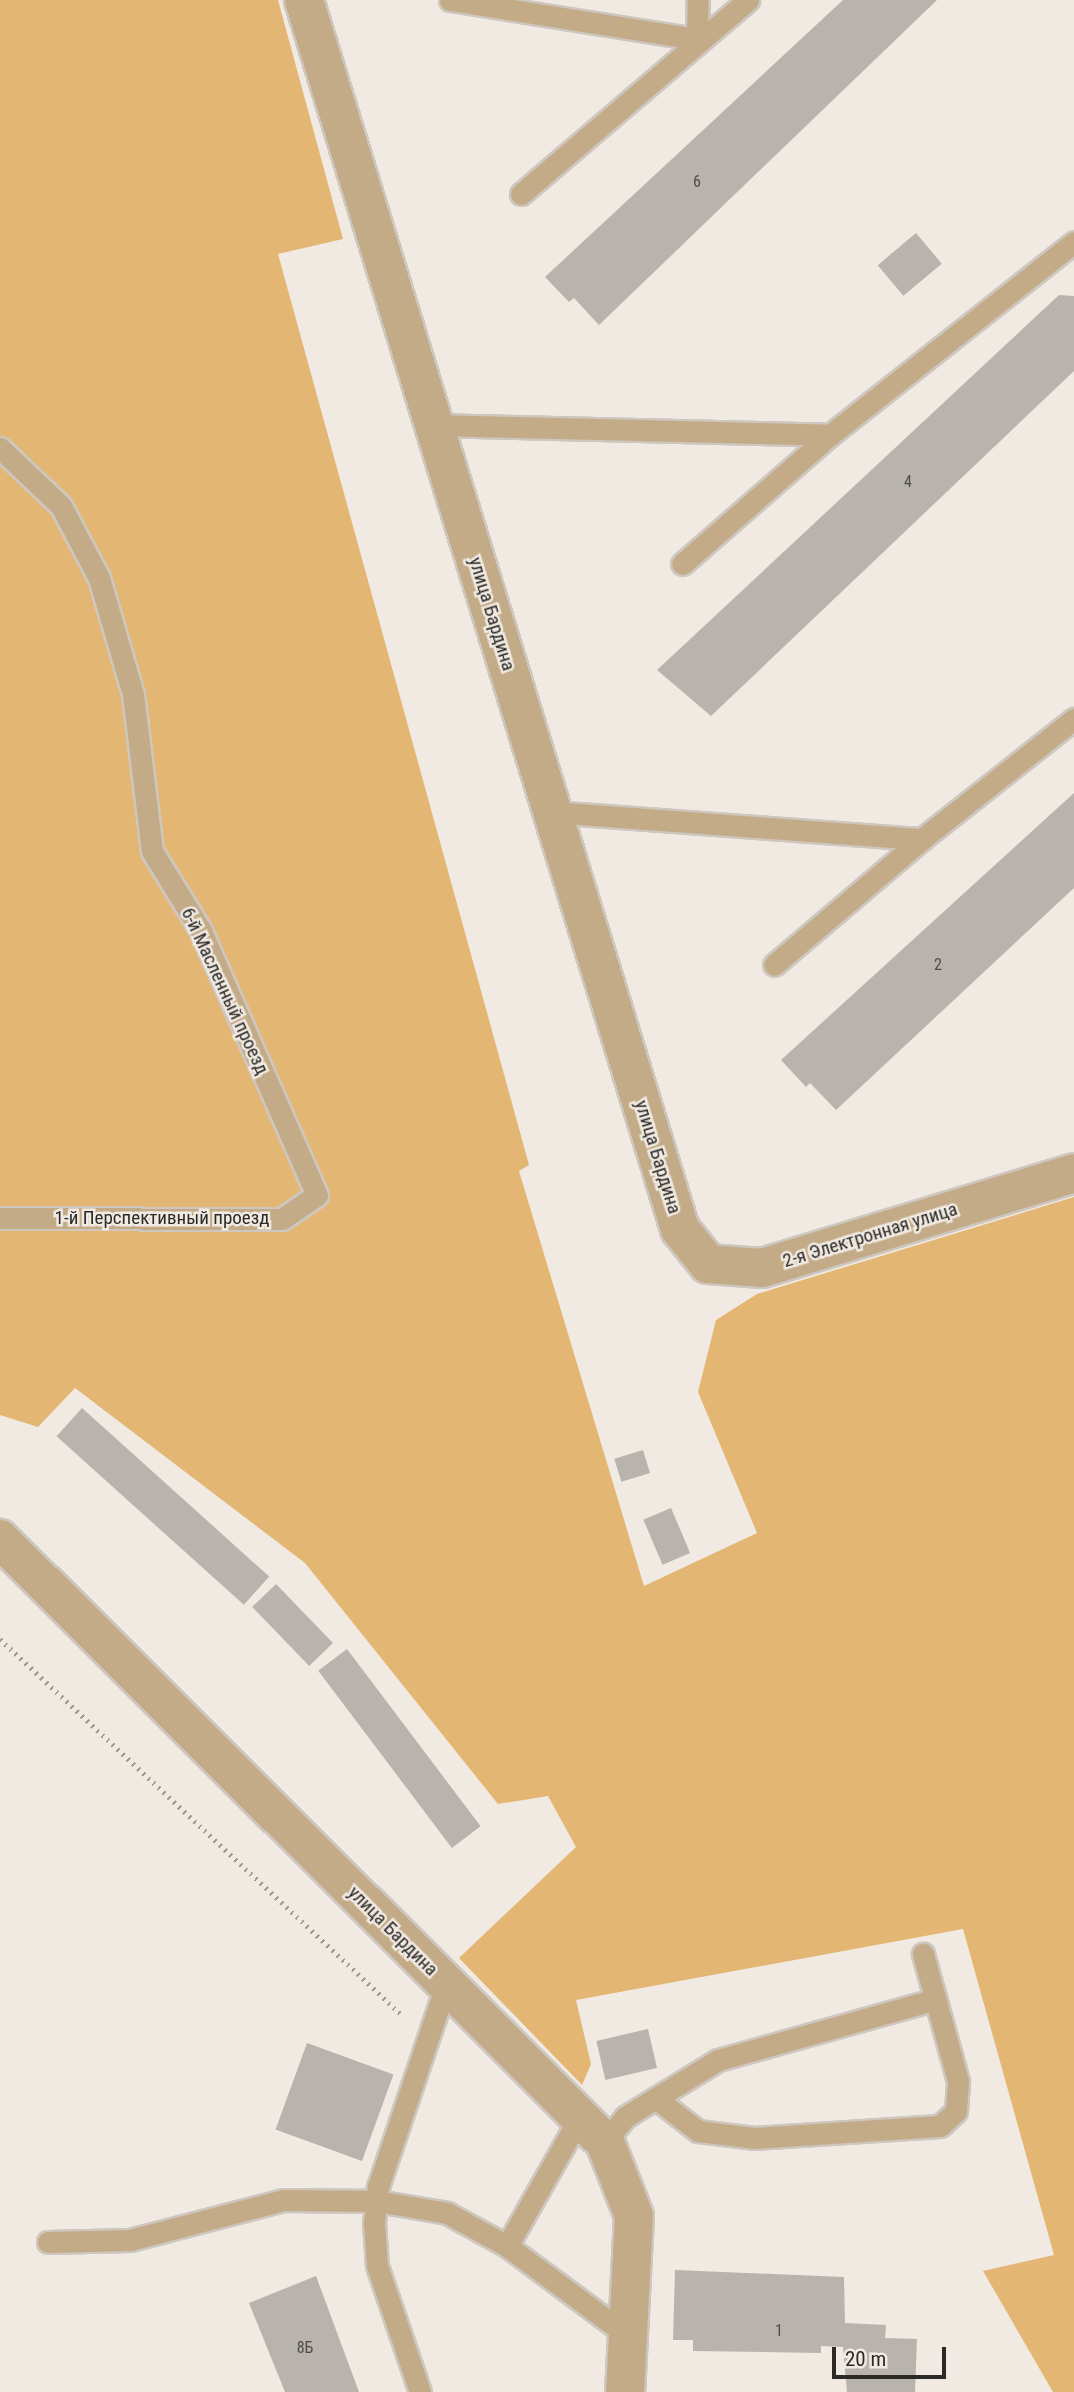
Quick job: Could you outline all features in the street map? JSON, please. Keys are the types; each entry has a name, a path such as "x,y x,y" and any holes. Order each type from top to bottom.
{"street":[{"name":"улица Бардина","path":"304,0 680,1229"},
{"name":"2-я Электронная улица","path":"680,1229 708,1264 762,1268 1074,1173"},
{"name":"улица Бардина","path":"0,1539 592,2130 634,2216 625,2392"}],"lane":[{"path":"450,0 697,39"},
{"path":"697,39 698,0"},
{"path":"521,194 697,39 747,0"},
{"path":"682,564 830,435 1074,242"},
{"path":"434,425 830,435"},
{"name":"6-й Масленный проезд","path":"0,448 61,506 99,578 133,694 152,850 201,931 317,1195"},
{"path":"774,965 922,839 1074,719"},
{"path":"552,812 922,839"},
{"name":"1-й Перспективный проезд","path":"0,1218 282,1219 317,1195"},
{"path":"659,2101 698,2131 754,2138 940,2126 956,2111 958,2081 923,1954"},
{"path":"420,2392 377,2266 377,2201 446,1985"},
{"path":"507,2246 592,2130 659,2101 718,2060 936,1999"},
{"path":"48,2242 130,2240 284,2200 377,2201 446,2213 507,2246 628,2336"}],"path":[{"path":"0,1639 428,2039"}],"shaded area":[{"path":"0,0 278,0 343,239 278,254 529,1165 519,1171 644,1586 757,1533 698,1392 716,1320 757,1294 1074,1197 1074,2392 1053,2392 983,2271 1054,2255 963,1929 576,2000 591,2064 582,2085 459,1958 576,1847 548,1796 498,1804 305,1563 75,1388 38,1427 0,1415"}],"building":[{"path":"843,0 937,0 599,325 574,298 569,302 545,277"},
{"path":"916,233 942,264 903,296 878,265"},
{"path":"1059,295 1074,296 1074,371 711,716 657,670"},
{"path":"1074,793 1074,888 836,1110 810,1083 806,1087 781,1060"},
{"path":"82,1408 269,1577 244,1605 57,1436"},
{"path":"643,1450 650,1473 621,1482 614,1459"},
{"path":"671,1508 690,1553 663,1565 643,1520"},
{"path":"276,1584 333,1643 309,1666 252,1607"},
{"path":"347,1649 481,1826 452,1848 318,1671"},
{"path":"648,2029 657,2068 605,2080 596,2041"},
{"path":"307,2043 393,2074 362,2161 276,2129"},
{"path":"675,2270 844,2277 845,2323 886,2325 885,2338 917,2339 915,2392 847,2392 843,2347 821,2346 821,2353 693,2351 693,2340 673,2340"},
{"path":"316,2276 359,2392 285,2392 249,2303"}]}
